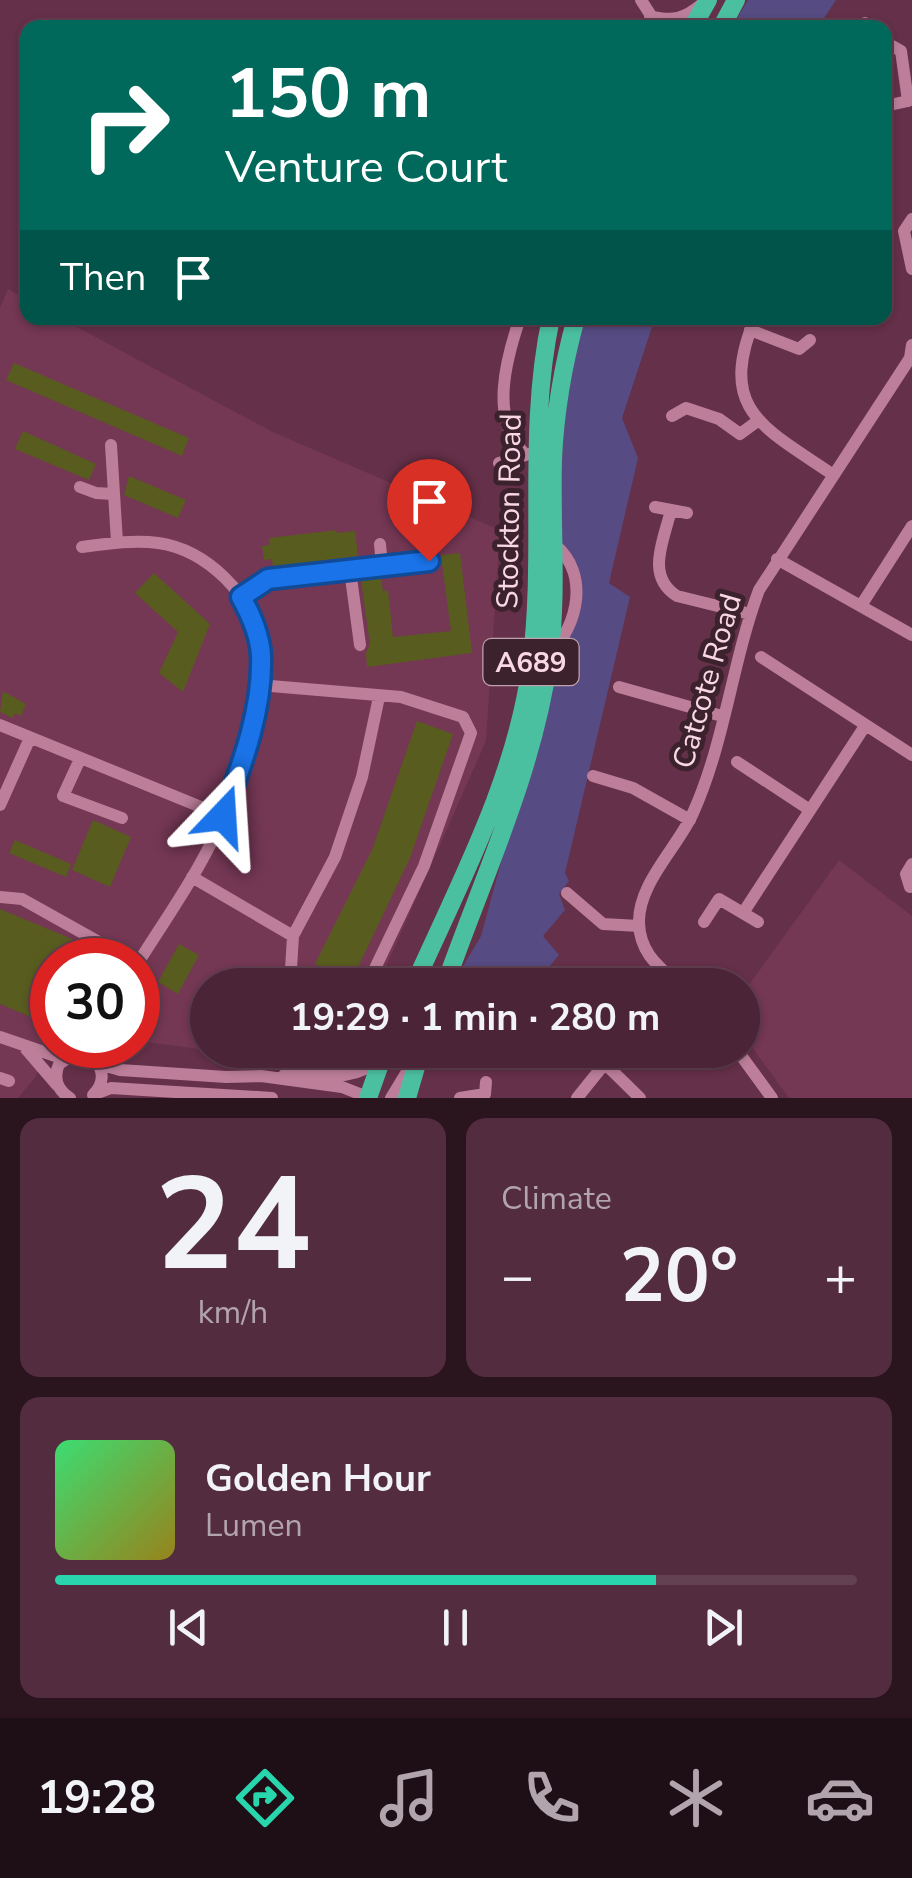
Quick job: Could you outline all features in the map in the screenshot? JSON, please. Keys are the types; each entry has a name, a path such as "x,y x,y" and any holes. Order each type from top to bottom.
{"highway":[{"name":"Stockton Road","path":"421,968 494,802 523,710 536,611 531,453 550,325"},
{"name":"Stockton Road","path":"450,968 519,788 550,653 555,602 553,475 557,407 575,325"},
{"path":"369,1098 379,1068"},
{"path":"406,1098 415,1068"}],"street":[{"path":"675,20 707,0"},
{"path":"892,46 902,51 910,102"},
{"path":"908,225 912,270"},
{"path":"518,325 508,354 504,406 511,441 531,453"},
{"path":"753,325 742,358 743,397 778,437 832,474"},
{"path":"755,325 803,349"},
{"name":"Catcote Road","path":"639,926 642,900 699,800 750,614 777,558 910,358 912,345"},
{"path":"672,416 683,403 719,419 738,440 760,420"},
{"path":"111,445 117,542"},
{"path":"500,462 531,453"},
{"path":"80,487 113,494"},
{"path":"655,507 687,513"},
{"path":"671,510 657,569 667,590 750,614"},
{"path":"862,604 912,526"},
{"path":"82,547 117,542 166,543 211,564 241,597 256,630 261,655 248,740 223,816 192,877 150,938"},
{"path":"380,544 392,570"},
{"path":"777,558 912,635"},
{"path":"241,597 268,579 426,566"},
{"path":"350,570 360,645"},
{"path":"761,657 912,755"},
{"path":"258,685 401,697 463,717 471,733 424,866 375,968"},
{"path":"619,687 722,716"},
{"path":"291,968 293,936 335,857 362,777 379,696"},
{"path":"0,725 223,816"},
{"path":"743,913 866,726"},
{"path":"0,805 30,738"},
{"path":"80,759 64,796 122,818"},
{"path":"737,762 750,780 810,810"},
{"path":"593,776 607,784 634,788 690,820"},
{"path":"910,887 906,874 912,864"},
{"path":"192,877 293,936"},
{"path":"567,893 603,924 639,926 642,945 661,968"},
{"path":"0,897 22,899 90,938"},
{"path":"704,922 719,899 758,922"},
{"path":"0,1037 30,1048"},
{"path":"24,1047 70,1098"},
{"path":"57,1085 58,1068"},
{"path":"92,1096 102,1080 99,1068"},
{"path":"117,1068 226,1077 352,1075 370,1068"},
{"path":"391,1098 409,1068"},
{"path":"577,1098 601,1068"},
{"path":"612,1068 640,1098"},
{"path":"750,1068 772,1098"},
{"path":"261,1076 342,1086 369,1098"},
{"path":"92,1096 110,1088 272,1098"},
{"path":"460,1098 488,1091"}],"shaded area":[{"path":"748,0 836,0 823,20 736,20"},
{"path":"8,289 20,296 20,325 73,325 273,432 500,530 486,741 386,968 190,968 190,1048 160,1044 160,938 30,938 30,1068 39,1068 18,1098 0,1098 0,308"},
{"path":"580,325 653,325 622,418 638,458 609,583 630,597 565,873 569,881 559,894 565,910 543,936 559,955 548,968 462,968 481,936 559,649 574,623 581,594 577,567 559,543 567,401"},
{"path":"839,860 912,916 912,1098 789,1098 760,1058 760,969"}],"building":[{"path":"14,363 189,438 182,456 6,380"},
{"path":"23,431 96,464 89,480 15,449"},
{"path":"129,476 186,500 178,518 124,495"},
{"path":"337,530 336,533 355,531 358,556 273,567 272,559 264,560 262,546 270,545 269,538"},
{"path":"460,553 472,653 367,667 370,644 361,580 381,578 383,591 388,590 393,637 451,631 441,555"},
{"path":"154,573 210,624 183,692 159,673 178,632 135,593"},
{"path":"3,691 26,704 21,716 15,713 13,718 0,712"},
{"path":"417,721 453,734 410,858 358,968 323,968 315,964 372,850"},
{"path":"93,820 131,837 110,887 72,870"},
{"path":"15,840 71,864 66,877 9,853"},
{"path":"0,909 70,938 30,938 30,1017 0,1004"},
{"path":"179,944 199,955 178,994 160,983"}],"route":[{"path":"223,816 248,740 261,655 256,630 241,597 268,579 429,561"}]}
